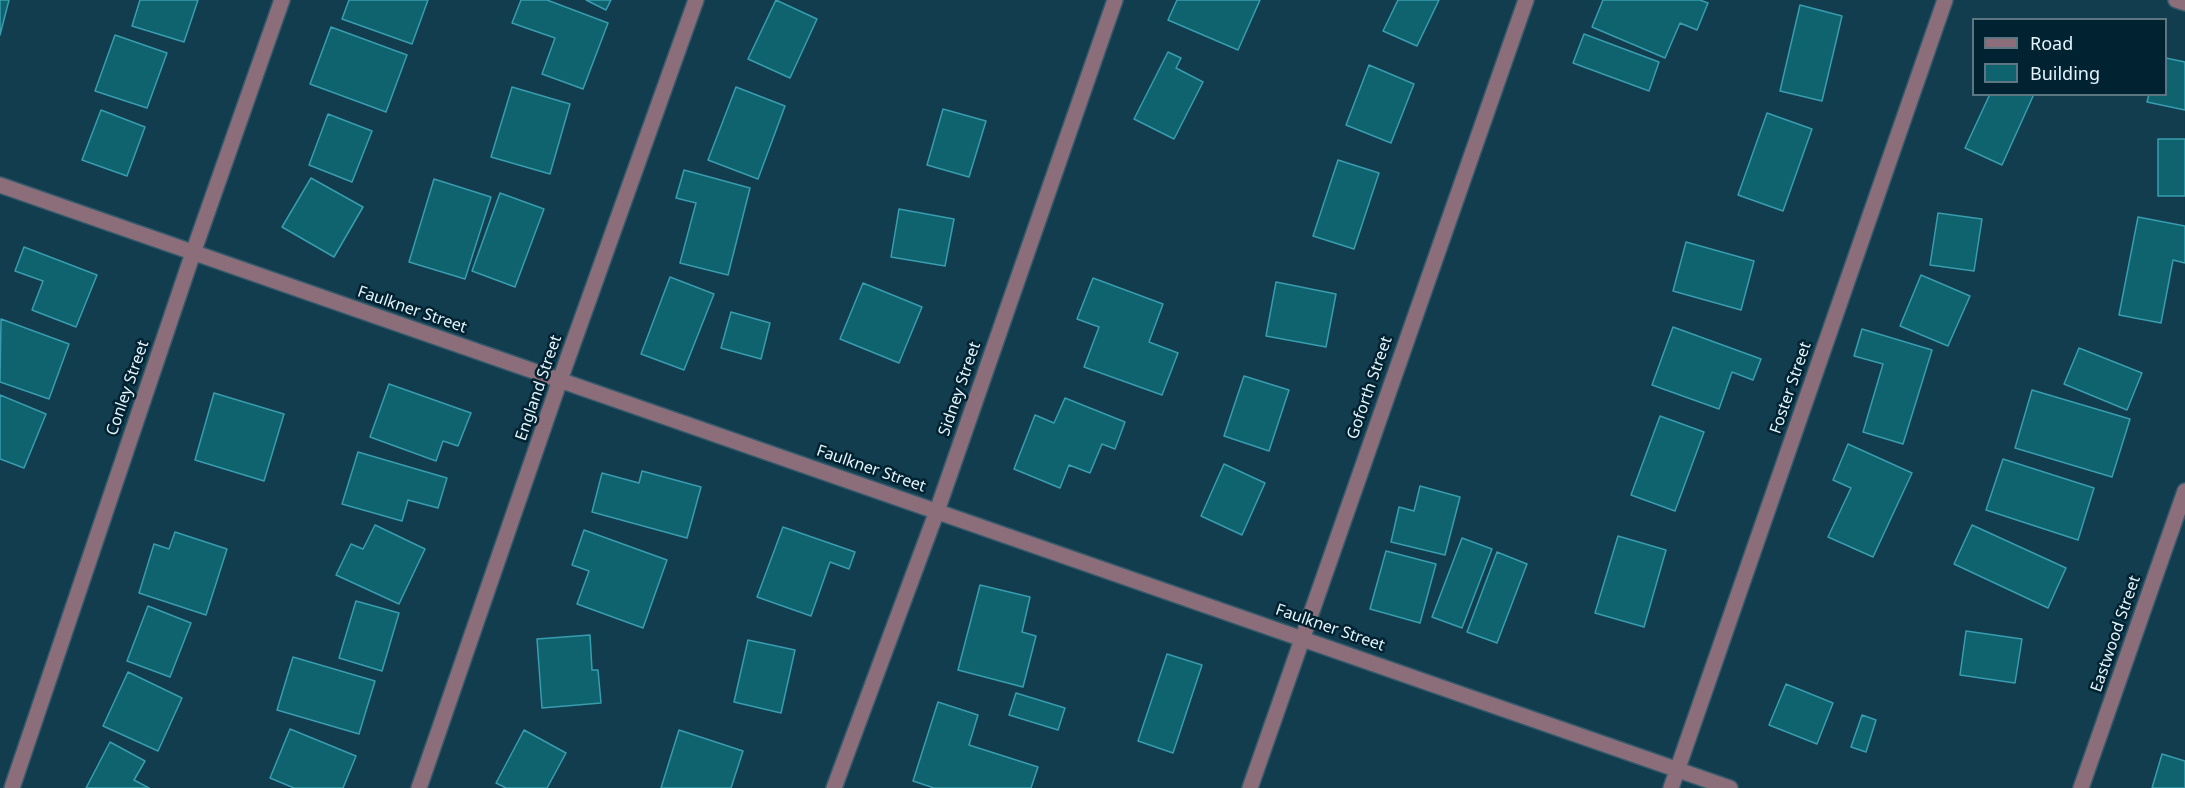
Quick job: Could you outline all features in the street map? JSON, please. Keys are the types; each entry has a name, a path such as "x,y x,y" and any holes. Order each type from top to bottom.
{"street":[{"name":"Conley Street","path":"12,788 193,253 282,0"},
{"name":"England Street","path":"419,788 560,380 696,0"},
{"name":"Sidney Street","path":"834,788 937,511 1115,0"},
{"name":"Goforth Street","path":"1250,788 1526,0"},
{"name":"Foster Street","path":"1671,788 1945,0"},
{"path":"2176,0 2185,3"},
{"name":"Faulkner Street","path":"0,185 1730,788"},
{"name":"Eastwood Street","path":"2081,788 2185,491"}],"building":[{"path":"0,0 9,0 0,35"},
{"path":"140,0 198,0 184,42 132,26"},
{"path":"349,0 428,0 412,44 342,19"},
{"path":"521,0 547,0 608,23 583,89 542,74 555,38 512,23"},
{"path":"586,0 611,0 606,10"},
{"path":"776,0 817,19 790,78 748,59"},
{"path":"1177,0 1260,0 1238,50 1168,20"},
{"path":"1398,0 1439,0 1417,46 1383,31"},
{"path":"1603,0 1700,0 1708,3 1697,30 1680,23 1665,58 1592,27"},
{"path":"1800,5 1842,16 1822,101 1780,91"},
{"path":"331,27 407,55 386,112 310,84"},
{"path":"1584,34 1659,62 1649,91 1573,63"},
{"path":"115,35 167,53 147,108 95,91"},
{"path":"1168,52 1181,58 1176,68 1203,82 1174,139 1134,119"},
{"path":"2167,58 2185,62 2185,110 2147,102 2148,96 2167,96"},
{"path":"1369,65 1414,84 1391,143 1346,125"},
{"path":"512,87 570,104 550,174 491,157"},
{"path":"736,87 785,106 758,179 708,160"},
{"path":"1989,96 2033,96 2002,165 1965,148"},
{"path":"943,109 986,121 969,177 927,165"},
{"path":"101,110 145,127 127,176 82,160"},
{"path":"1767,113 1812,129 1783,211 1738,195"},
{"path":"328,114 372,131 352,182 309,165"},
{"path":"2158,139 2185,139 2185,196 2158,196"},
{"path":"1338,160 1379,173 1354,249 1313,236"},
{"path":"684,170 750,188 728,275 680,263 696,203 676,198"},
{"path":"311,178 363,207 334,257 282,227"},
{"path":"434,179 491,197 465,279 409,262"},
{"path":"500,193 544,209 515,287 472,271"},
{"path":"899,209 954,219 945,266 891,257"},
{"path":"1938,213 1982,219 1974,271 1930,265"},
{"path":"2138,217 2185,226 2185,263 2173,260 2161,323 2119,315"},
{"path":"1686,242 1754,261 1741,310 1673,291"},
{"path":"24,247 97,275 76,327 32,310 43,281 15,271"},
{"path":"1921,275 1970,296 1948,346 1900,326"},
{"path":"670,277 714,294 684,370 641,354"},
{"path":"1093,278 1163,304 1149,342 1178,353 1162,395 1084,367 1099,327 1077,319"},
{"path":"1276,282 1336,294 1326,347 1266,336"},
{"path":"863,283 922,307 899,363 840,339"},
{"path":"731,312 770,323 761,359 721,348"},
{"path":"1,319 69,344 49,399 0,382"},
{"path":"1673,327 1761,359 1753,380 1732,372 1719,409 1652,385"},
{"path":"1862,329 1932,350 1903,444 1863,432 1883,364 1854,356"},
{"path":"2079,348 2142,373 2127,410 2064,384"},
{"path":"1244,376 1289,390 1269,451 1224,436"},
{"path":"389,384 471,413 458,446 443,441 436,461 370,437"},
{"path":"2032,390 2130,419 2112,477 2015,448"},
{"path":"214,393 284,414 264,481 195,460"},
{"path":"0,395 46,414 24,468 0,459"},
{"path":"1065,398 1125,422 1115,449 1102,444 1090,473 1069,465 1060,488 1014,469 1035,415 1054,423"},
{"path":"1660,416 1704,432 1675,511 1631,495"},
{"path":"1848,444 1912,473 1873,557 1828,537 1851,488 1833,480"},
{"path":"358,452 447,478 438,508 408,500 402,521 342,504"},
{"path":"2003,459 2094,488 2078,540 1986,510"},
{"path":"1224,464 1265,483 1242,535 1201,516"},
{"path":"642,471 701,487 687,538 592,512 602,473 639,483"},
{"path":"1420,486 1460,497 1445,555 1391,542 1399,507 1414,511"},
{"path":"375,525 425,549 399,604 336,575 351,544 363,549"},
{"path":"1972,525 2066,568 2048,608 1954,564"},
{"path":"783,527 855,552 849,569 830,562 811,616 757,597"},
{"path":"584,530 667,560 643,628 577,604 589,571 572,565"},
{"path":"175,532 227,549 206,615 139,593 154,544 169,549"},
{"path":"1618,536 1666,550 1644,627 1595,613"},
{"path":"1462,538 1492,549 1462,628 1432,617"},
{"path":"1386,551 1436,564 1420,623 1370,609"},
{"path":"1497,552 1527,564 1497,643 1467,632"},
{"path":"980,585 1030,597 1022,632 1036,636 1023,687 958,670"},
{"path":"356,601 399,613 382,671 339,658"},
{"path":"148,606 191,623 170,677 127,661"},
{"path":"1966,631 2022,639 2015,683 1960,675"},
{"path":"590,635 592,670 598,670 601,703 542,708 537,639"},
{"path":"748,640 795,650 781,713 734,702"},
{"path":"1167,654 1202,665 1173,753 1138,741"},
{"path":"293,657 375,681 359,734 277,710"},
{"path":"128,672 182,698 158,751 103,726"},
{"path":"1786,684 1833,703 1817,744 1769,725"},
{"path":"1016,693 1065,708 1058,730 1009,715"},
{"path":"938,702 978,715 969,745 1038,767 1031,788 934,788 913,781"},
{"path":"1862,715 1876,720 1866,752 1851,747"},
{"path":"290,729 356,756 343,788 294,788 270,778"},
{"path":"524,730 566,753 547,788 506,788 496,783"},
{"path":"679,730 743,751 731,788 661,788"},
{"path":"110,742 145,761 134,780 149,788 86,788"},
{"path":"2162,754 2185,761 2185,788 2152,788"}]}
